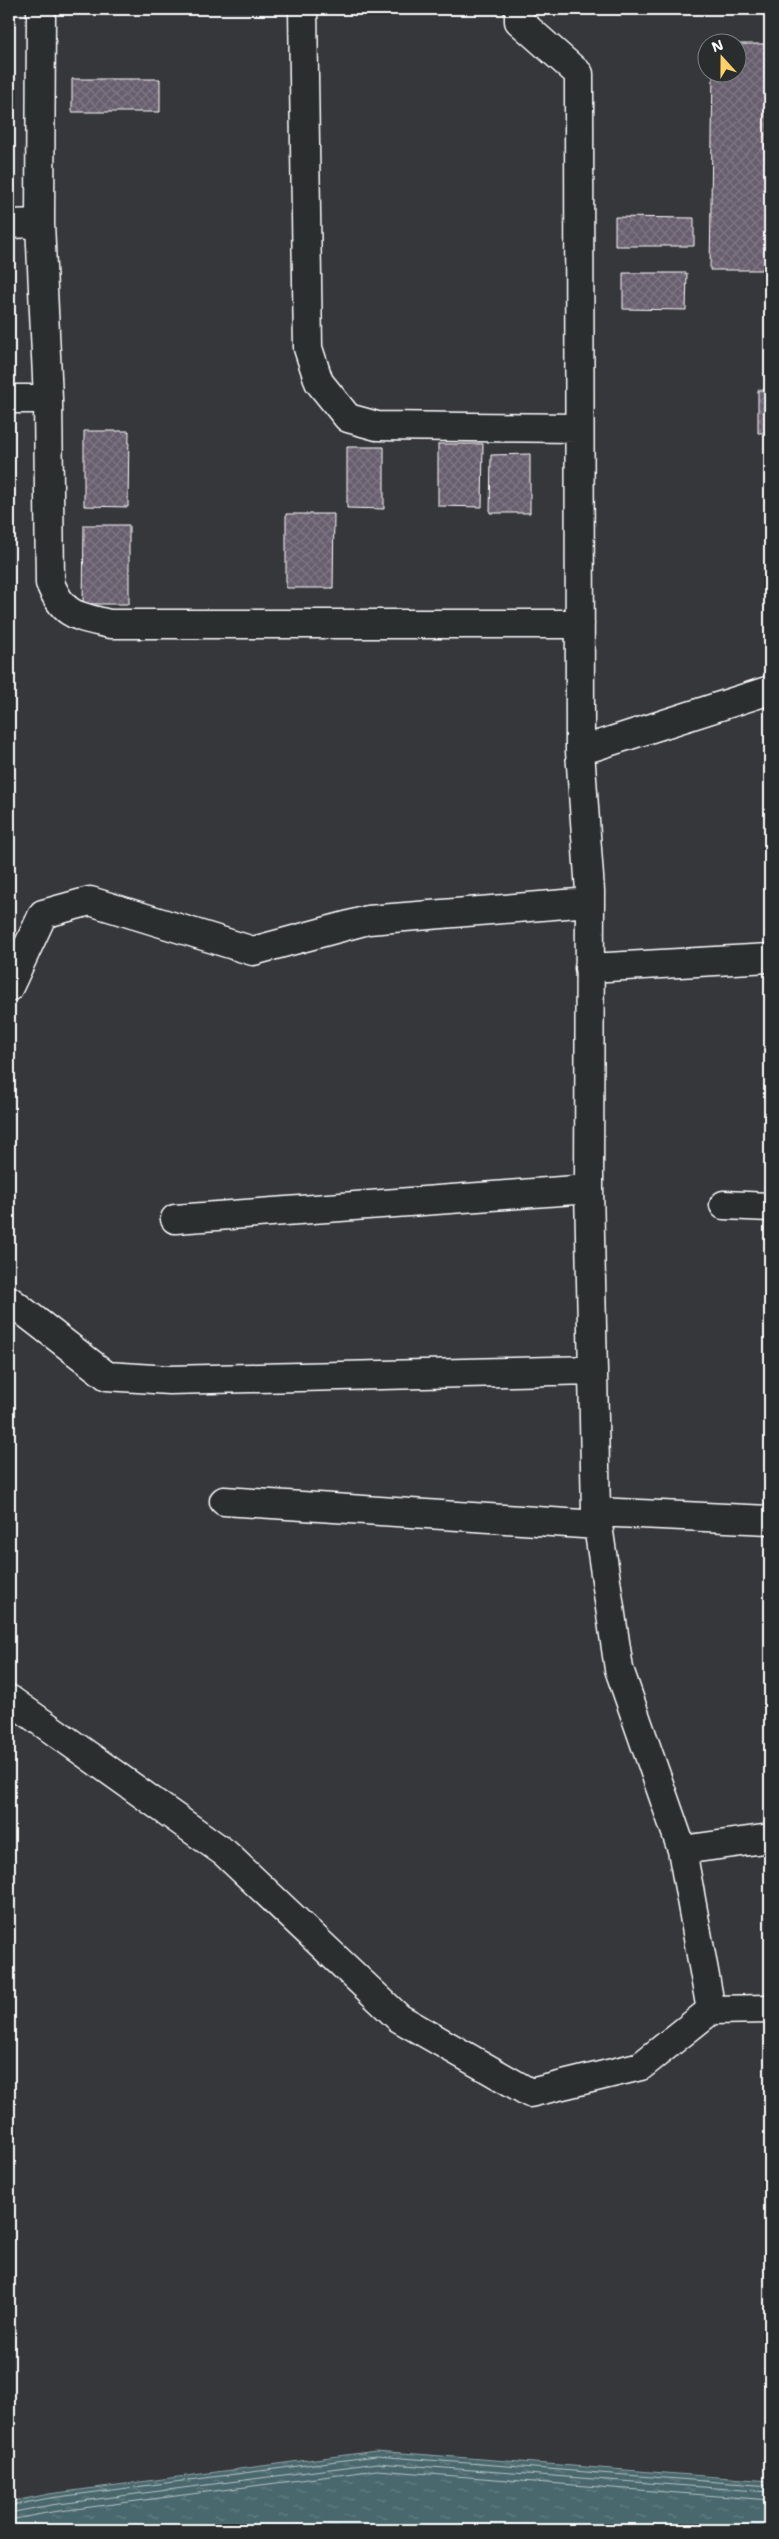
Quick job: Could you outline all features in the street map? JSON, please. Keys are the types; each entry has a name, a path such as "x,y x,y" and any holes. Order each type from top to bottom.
{"street":[{"path":"40,9 40,223 48,399 50,582 58,601 74,615 110,624 580,624"},
{"path":"303,9 308,348 319,382 348,418 377,426 578,428"},
{"path":"519,9 519,20 579,74 581,275 578,428 580,751 590,902 589,1189 597,1519 619,1669 682,1850 711,2010"},
{"path":"9,224 40,223"},
{"path":"9,399 48,399"},
{"path":"580,751 770,690"},
{"path":"12,972 43,914 90,901 253,951 368,920 590,902"},
{"path":"590,968 770,958"},
{"path":"175,1219 589,1189"},
{"path":"724,1205 770,1207"},
{"path":"9,1300 107,1376 169,1380 593,1370"},
{"path":"224,1502 597,1519 770,1520"},
{"path":"9,1699 225,1853 399,2018 530,2093 641,2066 711,2010 770,2009"},
{"path":"682,1850 770,1838"}],"water":[{"path":"376,2451 770,2481 770,2530 9,2530 9,2502 49,2494"}],"building":[{"path":"746,44 770,44 770,270 710,270 713,82 746,82"},
{"path":"72,79 160,79 160,112 72,112"},
{"path":"615,217 694,218 694,246 615,246"},
{"path":"623,273 687,273 686,310 623,309"},
{"path":"758,390 770,390 770,433 758,433"},
{"path":"84,431 129,431 128,507 84,506"},
{"path":"438,444 483,444 482,507 438,506"},
{"path":"347,447 384,447 384,509 347,508"},
{"path":"530,454 530,513 490,513 491,455"},
{"path":"286,514 334,514 333,588 286,588"},
{"path":"84,525 129,525 129,604 83,604"}]}
